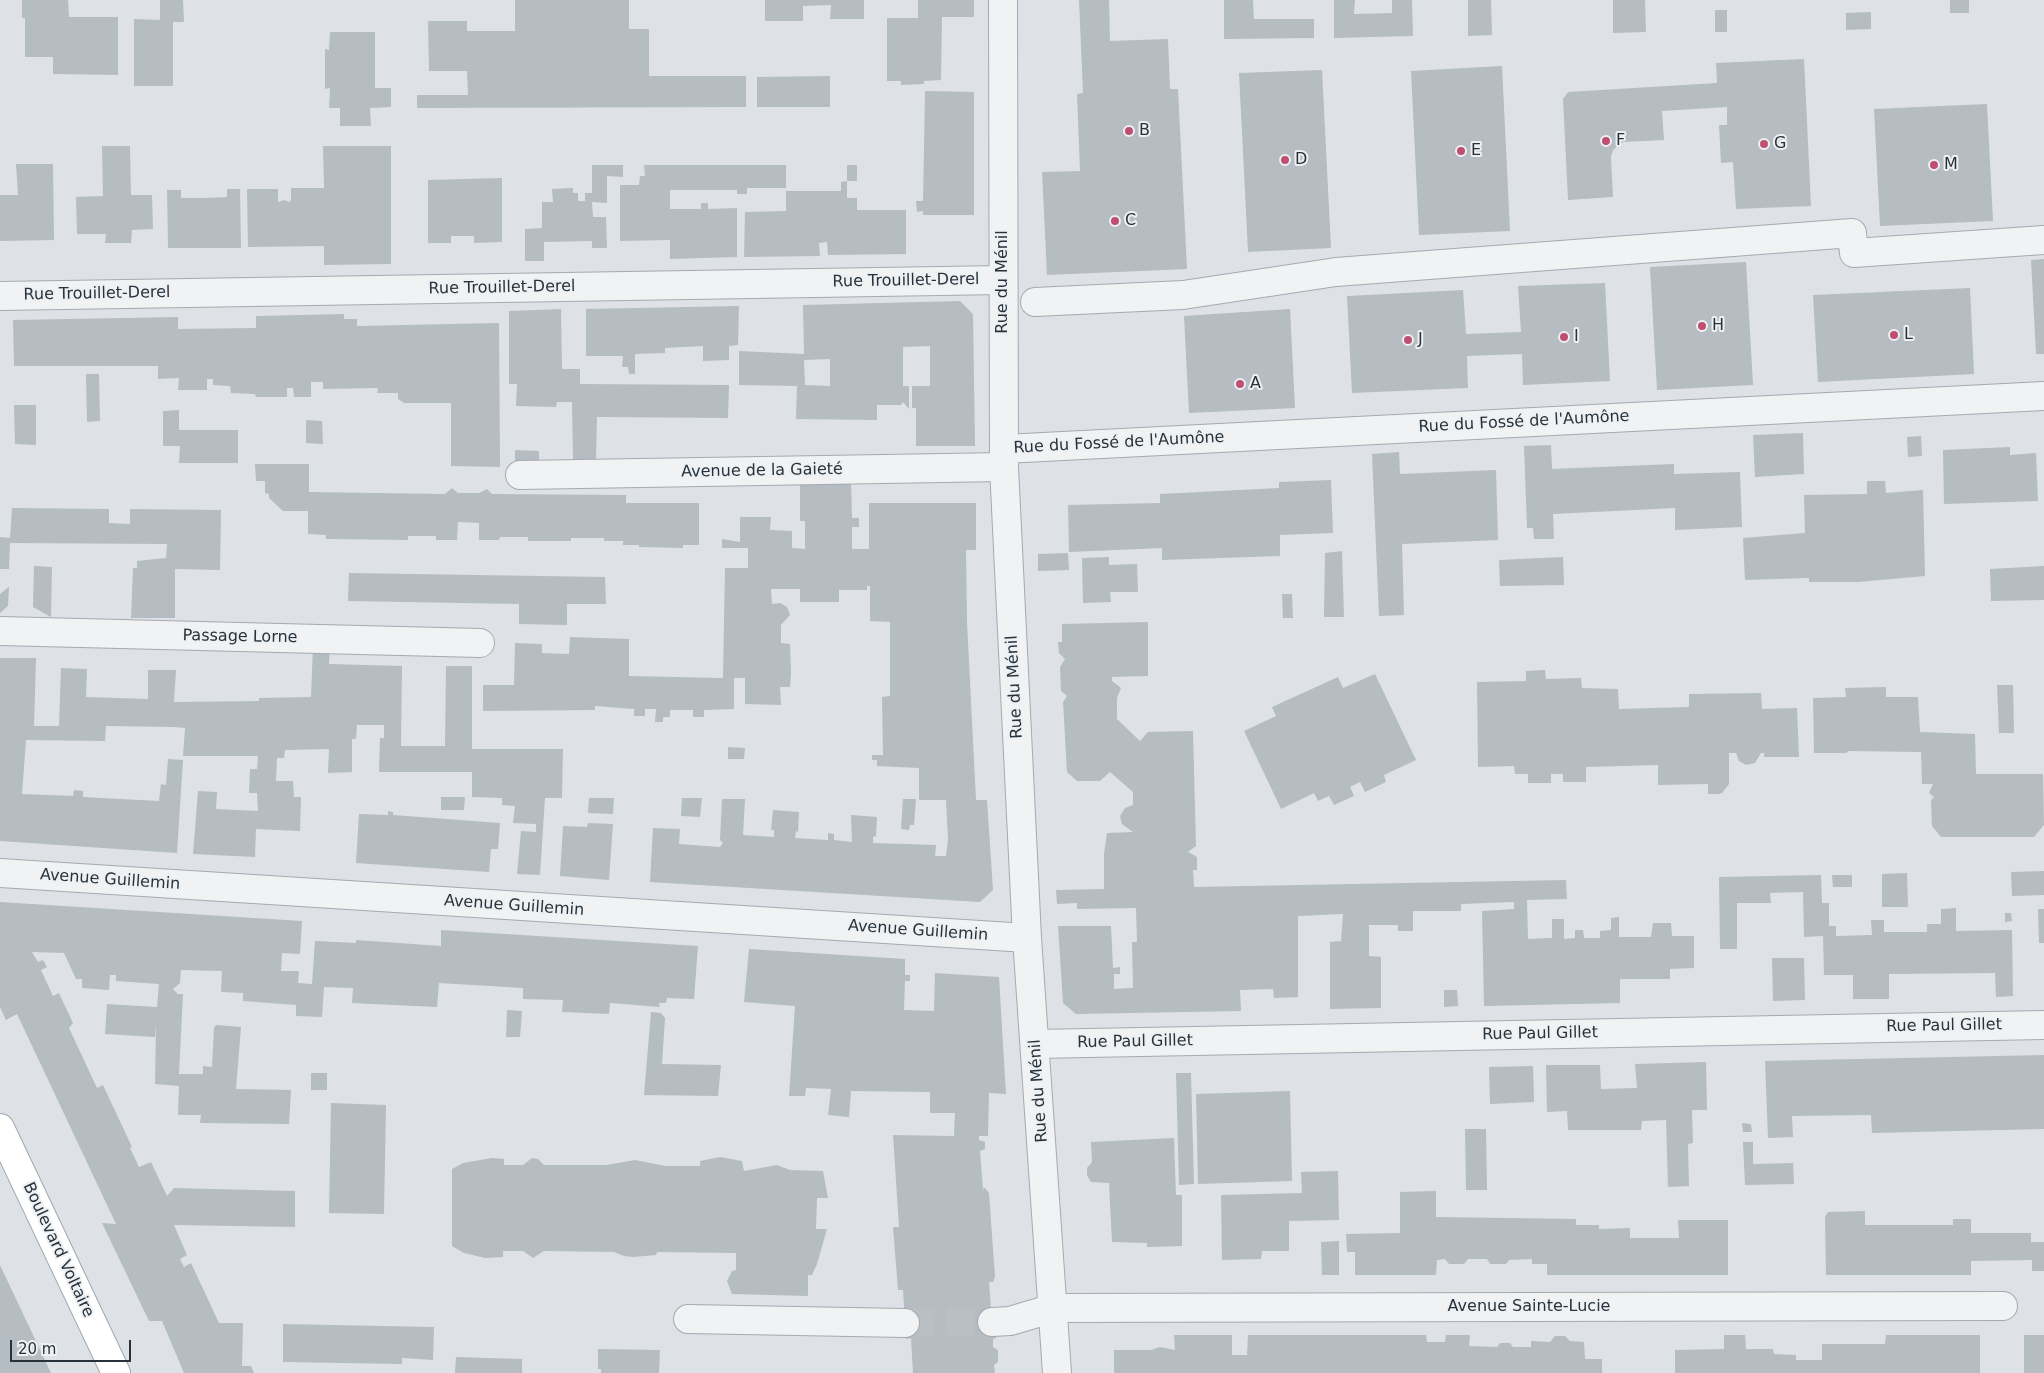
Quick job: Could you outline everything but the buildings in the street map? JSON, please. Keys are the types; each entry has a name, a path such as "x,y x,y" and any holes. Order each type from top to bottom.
{"main road":[{"name":"Boulevard Voltaire","path":"0,1128 116,1373"}],"street":[{"name":"Rue du Ménil","path":"1003,0 1004,458 1027,938 1057,1373"},
{"path":"1035,302 1183,295 1336,272 1852,234 1854,253 2044,240"},
{"name":"Rue Trouillet-Derel","path":"0,296 1003,280"},
{"name":"Rue du Fossé de l'Aumône","path":"1004,458 2044,396"},
{"name":"Avenue de la Gaieté","path":"520,475 1004,458"},
{"name":"Passage Lorne","path":"0,632 480,643"},
{"name":"Avenue Guillemin","path":"0,873 1027,938"},
{"name":"Rue Paul Gillet","path":"1035,1044 2044,1024"},
{"name":"Avenue Sainte-Lucie","path":"992,1322 1010,1321 1054,1308 2003,1306"},
{"path":"688,1319 905,1323"}],"tunnel":[{"path":"905,1323 992,1322"}],"place":[{"name":"B","path":"1129,131"},
{"name":"F","path":"1606,141"},
{"name":"G","path":"1764,144"},
{"name":"E","path":"1461,151"},
{"name":"D","path":"1285,160"},
{"name":"M","path":"1934,165"},
{"name":"C","path":"1115,221"},
{"name":"H","path":"1702,326"},
{"name":"L","path":"1894,335"},
{"name":"I","path":"1564,337"},
{"name":"J","path":"1408,340"},
{"name":"A","path":"1240,384"}]}
